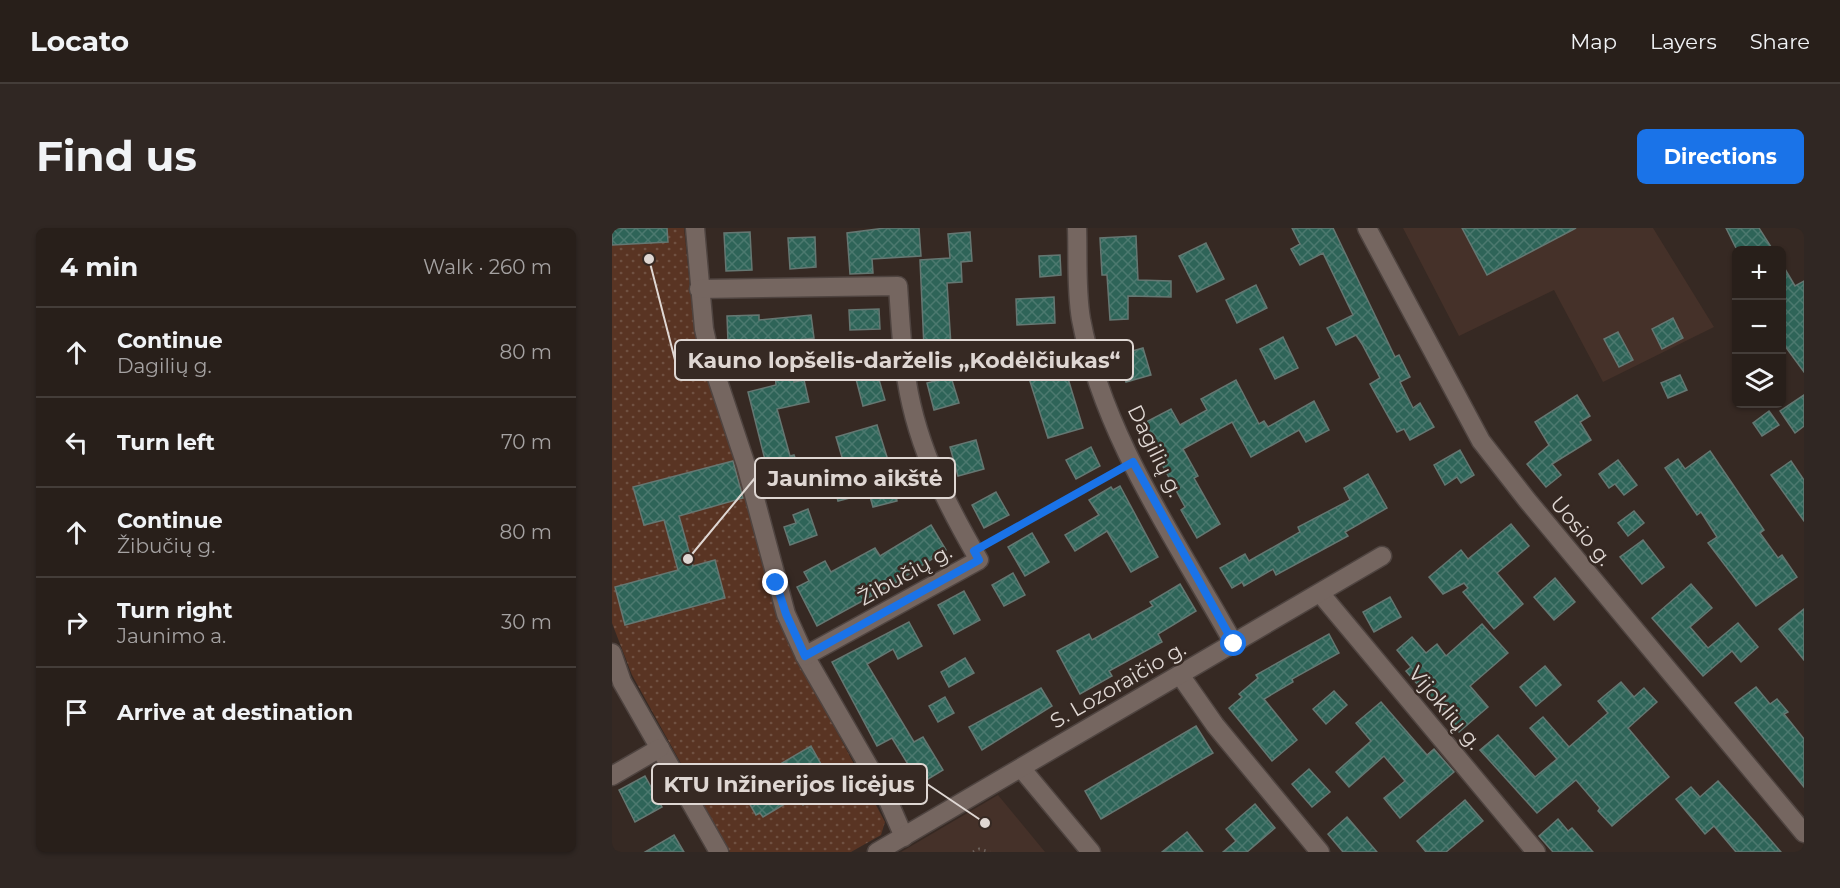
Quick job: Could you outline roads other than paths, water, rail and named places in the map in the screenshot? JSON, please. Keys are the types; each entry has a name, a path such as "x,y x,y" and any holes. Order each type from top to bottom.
{"street":[{"path":"695,228 699,289 711,360 746,465 786,614 805,656 887,798 904,837"},
{"name":"Dagilių g.","path":"1077,228 1081,318 1102,393 1133,462 1234,644"},
{"name":"Uosio g.","path":"1367,228 1481,441 1527,500 1804,833"},
{"name":"Žibučių g.","path":"699,289 898,286 905,370 925,451 948,507 979,560 805,656"},
{"name":"S. Lozoraičio g.","path":"877,852 1382,556"},
{"name":"Vijoklių g.","path":"1320,593 1536,852"},
{"path":"612,653 622,682 719,852"},
{"path":"1180,675 1215,725 1320,852"},
{"path":"612,776 660,748"},
{"path":"1021,768 1091,852"}],"place":[{"name":"Kauno lopšelis-darželis „Kodėlčiukas“","path":"649,259"},
{"name":"Jaunimo aikštė","path":"688,559"},
{"name":"KTU Inžinerijos licėjus","path":"985,823"}]}
